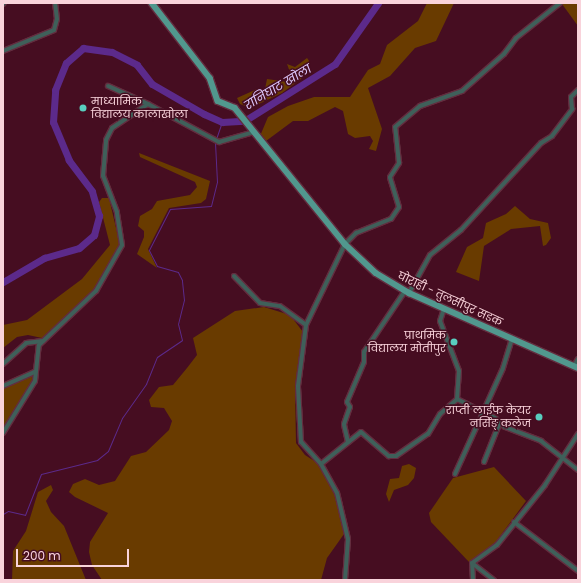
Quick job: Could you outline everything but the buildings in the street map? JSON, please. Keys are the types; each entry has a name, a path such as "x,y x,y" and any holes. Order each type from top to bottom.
{"main road":[{"name":"घोराही - तुलसीपुर सडक","path":"152,3 210,78 218,101 235,108 345,244 376,273 407,292 576,367"}],"street":[{"path":"4,49 46,36 54,30 57,19 55,3"},
{"path":"345,580 347,530 337,493 321,464 301,442 298,386 306,325 345,244 356,233 391,218 399,207 390,177 399,164 395,127 420,106 462,90 504,54 516,38 560,3"},
{"path":"108,86 148,104 219,142 253,132"},
{"path":"348,442 344,424 350,407 348,402 364,362 364,352 407,292 430,255 461,230 540,143 552,136 572,109 571,97 578,90"},
{"path":"3,433 27,399 36,371 35,356 44,341 96,291 120,251 122,240 117,212 103,176 107,160 106,140 112,128 148,104"},
{"path":"234,276 260,303 280,306 306,325"},
{"path":"321,464 361,432 389,456 396,456 428,434 440,414 457,399 459,371 440,321 444,309"},
{"path":"455,474 512,339"},
{"path":"3,364 26,343 44,341"},
{"path":"576,367 578,359"},
{"path":"3,386 36,371"},
{"path":"457,399 482,411 500,422 541,441 578,470"},
{"path":"484,462 500,422"},
{"path":"472,563 498,545 564,458 578,434"},
{"path":"514,522 578,571"},
{"path":"472,563 473,580"},
{"path":"472,563 494,580"}],"shaded area":[{"path":"427,3 454,3 436,41 415,48 390,76 368,88 382,129 376,151 369,149 373,141 370,136 355,138 348,134 343,111 335,107 308,121 293,121 266,141 260,136 268,117 288,106 314,97 350,97 368,70 380,64 387,45 418,21"},
{"path":"578,3 578,26 562,4"},
{"path":"307,58 310,62 301,79 282,93 250,108 240,104 237,98 257,89 265,89 267,79 288,82 291,75 287,64 295,67"},
{"path":"139,153 210,181 206,199 201,203 169,208 148,249 157,268 137,254 144,237 144,231 138,226 140,216 152,209 157,201 190,195 197,187 195,182 140,157"},
{"path":"102,198 109,198 120,245 93,291 42,338 28,335 17,337 3,348 3,325 27,320 82,279 110,245 99,202"},
{"path":"515,206 530,219 548,223 551,238 546,245 543,246 540,226 511,229 484,246 479,281 456,272 467,247 483,238 486,223 506,214"},
{"path":"264,307 290,315 303,332 295,386 296,443 305,455 319,464 327,477 337,501 344,534 327,558 321,580 102,580 92,565 89,552 90,542 108,513 75,497 69,492 73,484 85,479 99,485 115,481 131,456 146,452 169,430 172,421 164,408 151,407 149,400 159,387 173,385 197,355 193,338 235,311"},
{"path":"34,374 34,381 3,429 3,387"},
{"path":"409,464 416,468 414,478 408,485 394,490 389,502 386,494 390,479 399,478 402,466"},
{"path":"494,467 526,501 495,543 469,562 431,522 429,513 453,478"},
{"path":"51,485 53,490 46,501 51,512 64,526 86,580 12,580 13,551 26,531 38,492"}],"waterway":[{"name":"रानिघाट खोला","path":"3,282 44,258 79,248 94,235 99,216 92,191 69,160 53,122 55,90 66,63 83,48 112,52 137,65 152,84 204,114 222,122 244,121 335,64 378,3"},
{"path":"216,139 222,122"},
{"path":"3,514 8,511 25,515 41,474 97,460 108,451 122,418 146,384 157,357 182,340 178,324 184,300 182,280 178,272 157,266 149,250 170,209 211,206 217,182 215,142"}],"place":[{"name":"माध्यामिक विद्यालय कालाखोला","path":"83,108"},
{"name":"प्राथमिक विद्यालय मोतीपुर","path":"454,342"},
{"name":"राप्ती लाईफ केयर नर्सिङ् कलेज","path":"539,417"}]}
